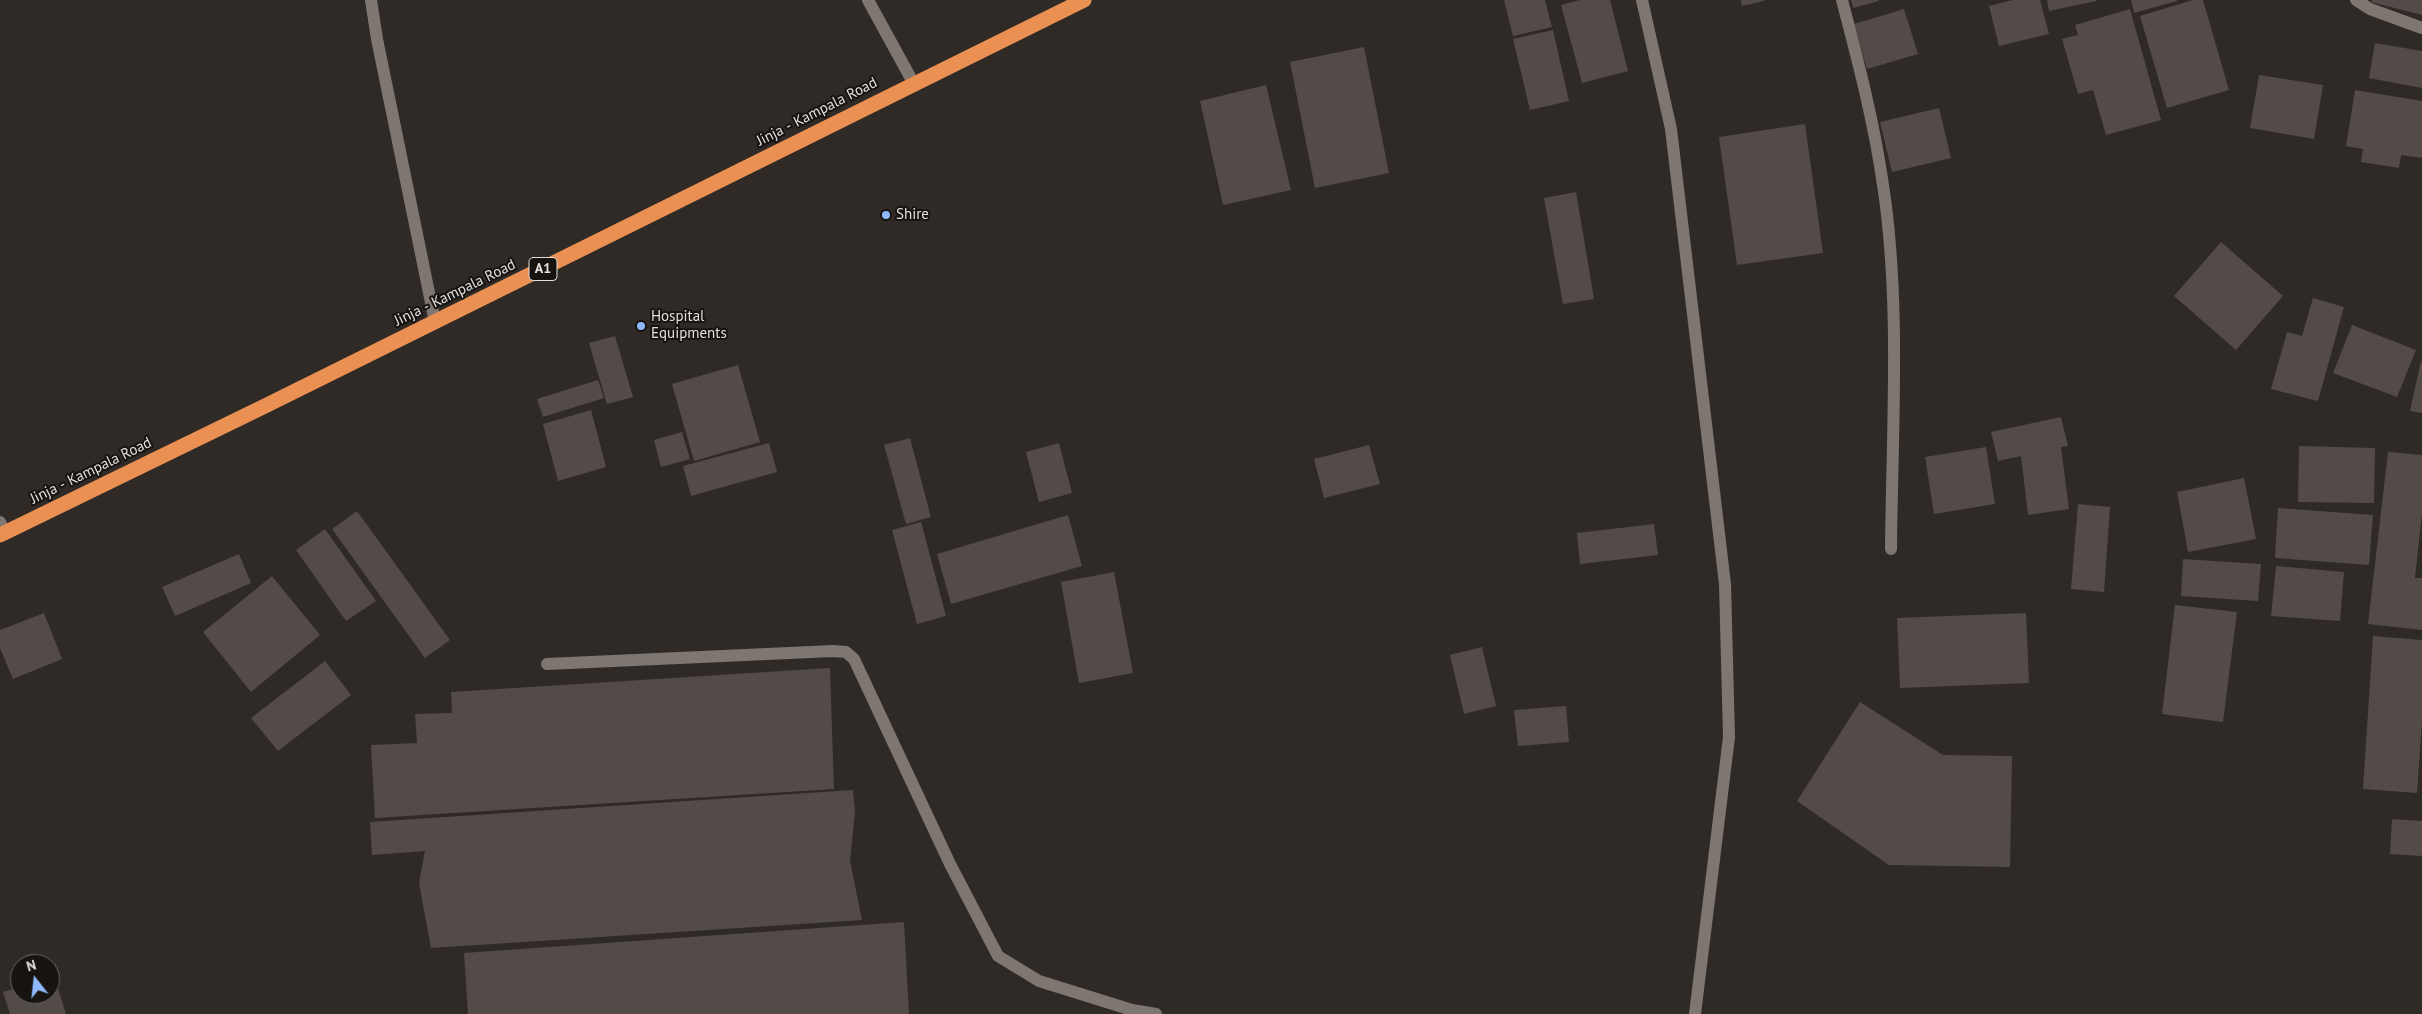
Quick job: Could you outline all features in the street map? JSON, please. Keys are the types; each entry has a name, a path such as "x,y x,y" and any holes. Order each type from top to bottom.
{"highway":[{"name":"Jinja - Kampala Road","path":"2,530 435,322 1084,0"}],"street":[{"path":"371,0 377,39 435,322"},
{"path":"868,0 914,84"},
{"path":"1642,0 1671,129 1725,584 1729,737 1695,1014"},
{"path":"1842,0 1865,88 1884,196 1893,298 1891,550"},
{"path":"2356,0 2370,9 2422,28"},
{"path":"547,664 846,652 854,659 950,864 998,956 1040,981 1132,1010 1156,1014"}],"building":[{"path":"1504,0 1545,0 1552,27 1513,36"},
{"path":"1580,0 1610,0 1628,71 1582,83 1561,5"},
{"path":"1741,0 1764,0 1764,1 1742,6"},
{"path":"1851,0 1879,0 1879,1 1853,8"},
{"path":"2013,0 2040,0 2049,34 1999,46 1989,6"},
{"path":"2047,0 2096,0 2096,1 2049,11"},
{"path":"2131,0 2177,0 2177,1 2134,13"},
{"path":"2193,0 2203,0 2229,90 2167,108 2140,16"},
{"path":"2372,0 2422,0 2422,15 2371,2"},
{"path":"1904,9 1918,54 1867,69 1854,24"},
{"path":"2130,9 2161,120 2106,135 2093,90 2078,94 2062,39 2078,35 2075,25"},
{"path":"1553,30 1569,101 1530,110 1513,39"},
{"path":"2375,43 2422,51 2422,88 2369,78"},
{"path":"1364,47 1389,173 1315,188 1290,62"},
{"path":"2259,75 2323,85 2314,139 2250,128"},
{"path":"1266,85 1291,190 1223,205 1200,101"},
{"path":"2355,90 2422,101 2422,158 2401,155 2399,168 2361,162 2363,149 2346,146"},
{"path":"1939,108 1951,158 1892,172 1880,122"},
{"path":"1805,124 1823,253 1737,265 1719,137"},
{"path":"1576,192 1594,299 1563,304 1544,198"},
{"path":"2221,242 2283,296 2236,350 2174,296"},
{"path":"2313,298 2344,307 2318,401 2271,389 2287,332 2302,336"},
{"path":"2352,325 2416,350 2397,397 2333,373"},
{"path":"615,336 633,397 607,404 589,343"},
{"path":"2422,361 2422,413 2410,411"},
{"path":"738,365 760,442 694,461 672,384"},
{"path":"598,380 604,398 543,417 537,399"},
{"path":"591,410 606,467 558,481 543,424"},
{"path":"2061,417 2068,446 2061,447 2069,509 2028,515 2021,456 1998,461 1991,432"},
{"path":"682,432 690,459 661,467 654,440"},
{"path":"910,438 931,517 906,524 884,445"},
{"path":"769,443 777,472 691,496 683,466"},
{"path":"1059,443 1072,493 1039,502 1026,452"},
{"path":"1369,445 1380,484 1324,498 1314,459"},
{"path":"2299,446 2375,448 2374,503 2298,502"},
{"path":"1986,447 1995,504 1934,514 1925,457"},
{"path":"2388,452 2422,455 2422,513 2415,578 2422,578 2422,630 2368,624"},
{"path":"2244,478 2256,539 2188,552 2177,492"},
{"path":"2078,504 2110,507 2104,592 2071,589"},
{"path":"2278,508 2373,515 2369,565 2275,558"},
{"path":"357,511 450,640 425,658 332,529"},
{"path":"1068,515 1082,566 951,604 937,554"},
{"path":"921,522 946,616 917,624 892,530"},
{"path":"1654,524 1658,555 1580,564 1577,533"},
{"path":"325,529 376,601 346,621 296,550"},
{"path":"239,554 251,583 175,616 162,587"},
{"path":"2183,559 2261,564 2258,601 2181,596"},
{"path":"2276,566 2344,572 2340,621 2271,616"},
{"path":"1114,572 1133,673 1079,683 1061,582"},
{"path":"272,576 320,635 251,692 203,632"},
{"path":"2175,605 2237,612 2223,722 2162,714"},
{"path":"44,613 62,659 13,679 0,648 0,630"},
{"path":"2026,613 2029,683 1900,688 1897,618"},
{"path":"2373,636 2422,640 2422,722 2417,793 2363,789"},
{"path":"1482,647 1496,706 1464,714 1450,655"},
{"path":"325,661 351,695 278,751 251,718"},
{"path":"830,668 834,789 375,818 371,745 417,743 415,714 452,713 451,692"},
{"path":"1860,702 1943,755 2012,756 2010,867 1889,865 1797,801"},
{"path":"1566,706 1569,742 1518,746 1514,710"},
{"path":"853,790 855,812 850,861 862,920 431,948 419,883 425,851 372,855 370,822"},
{"path":"2392,819 2422,821 2422,856 2390,854"},
{"path":"904,922 909,1014 468,1014 464,953"},
{"path":"10,990 10,1004 60,1004 60,995 66,1014 10,1014 3,992"}],"place":[{"name":"Shire","path":"886,215"},
{"name":"Hospital Equipments","path":"641,326"}]}
